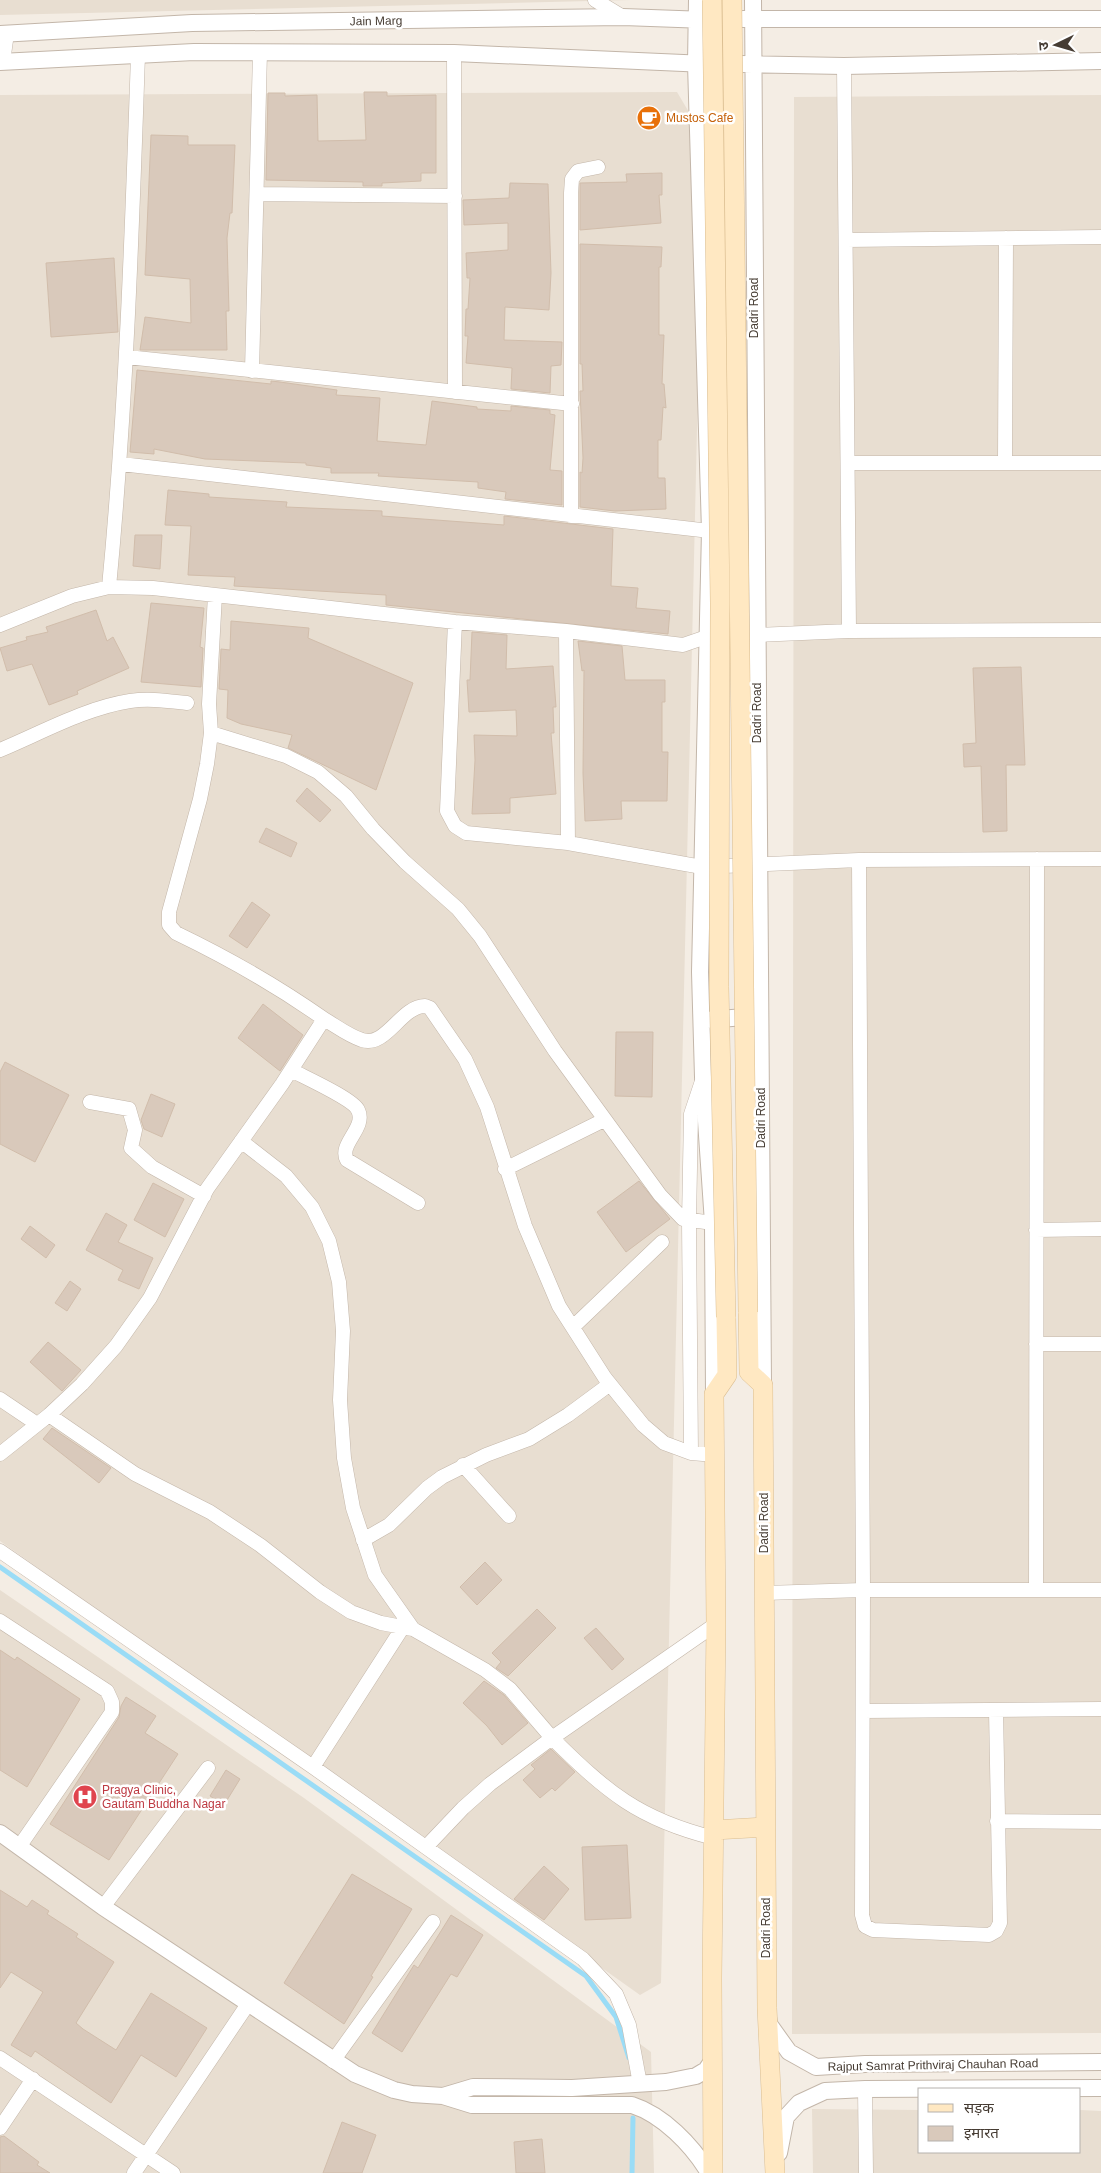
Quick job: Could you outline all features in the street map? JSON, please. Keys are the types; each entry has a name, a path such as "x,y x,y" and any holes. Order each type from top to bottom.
{"main road":[{"path":"712,0 720,603 719,987 727,1375 714,1394 716,1624 713,2173"},
{"path":"732,0 749,1372 763,1385"},
{"name":"Dadri Road","path":"763,1385 767,2008 776,2173"},
{"path":"714,1834 766,1827"}],"street":[{"path":"595,0 623,17"},
{"path":"697,0 696,64 702,214 710,531 702,867 702,1021 703,1077 713,1223 714,1394"},
{"path":"753,0 753,18"},
{"name":"Jain Marg","path":"3,33 192,23 623,17 697,20 753,18 1101,19"},
{"name":"Dadri Road","path":"753,18 763,1385"},
{"path":"3,33 2,62 138,55 260,52 454,52 696,64 844,66 1101,61"},
{"path":"252,370 260,52"},
{"path":"454,52 455,392"},
{"path":"109,587 121,464 127,357 138,55"},
{"path":"844,66 849,632"},
{"path":"571,516 570,193 572,179 578,171 598,168"},
{"path":"257,194 455,196"},
{"path":"702,214 754,217"},
{"path":"846,240 1101,237"},
{"path":"1005,463 1006,238"},
{"path":"127,357 572,404"},
{"path":"848,463 1101,463"},
{"path":"121,464 710,531"},
{"path":"0,625 72,596 109,587 153,588 455,622 566,631 683,645 709,636"},
{"path":"215,595 209,704 211,733 200,799 169,912 169,925 176,933 260,977 324,1019 364,1041 372,1041 381,1037 411,1009 418,1006 430,1008 465,1059 487,1107 505,1169 529,1235 560,1306 573,1327 610,1384 643,1425 664,1443 691,1453 715,1455"},
{"path":"455,622 447,811 455,826 466,833 568,843 702,867 758,863 859,860 1101,859"},
{"path":"757,635 849,632 1101,630"},
{"path":"566,631 568,843"},
{"path":"0,750 101,708 130,701 156,699 187,703"},
{"path":"211,733 286,756 318,772 346,796 373,829 458,910 480,936 503,969 528,1012 604,1120 678,1216 689,1221 713,1223"},
{"path":"1036,1590 1037,859"},
{"path":"859,860 863,1590 862,1915 865,1926 873,1930 931,1933 989,1935 996,1931 1000,1923 996,1710"},
{"path":"702,1021 760,1016"},
{"path":"0,1454 49,1415 82,1384 116,1346 150,1298 204,1196 324,1019"},
{"path":"291,1070 349,1101 358,1109 360,1118 345,1151 347,1160 418,1202"},
{"path":"691,1453 689,1221 691,1114 703,1077"},
{"path":"90,1102 129,1109 135,1130 131,1148 152,1167 204,1196"},
{"path":"505,1169 604,1120"},
{"path":"241,1141 286,1176 312,1207 328,1241 340,1292 342,1331 340,1400 344,1458 353,1508 375,1575 408,1628"},
{"path":"1036,1230 1101,1230"},
{"path":"573,1327 662,1242"},
{"path":"1036,1344 1101,1344"},
{"path":"363,1540 389,1525 427,1488 463,1465 529,1439 568,1415 610,1384"},
{"path":"0,1399 37,1424"},
{"path":"49,1415 135,1474 210,1512 260,1545 320,1592 352,1612 408,1628 485,1670 510,1689 552,1738 615,1796 650,1817 678,1829 714,1834"},
{"path":"463,1465 509,1516"},
{"path":"0,1551 313,1767 583,1959 616,1994 629,2025 640,2084"},
{"path":"764,1593 863,1590 1101,1590"},
{"path":"0,1621 107,1691 112,1702 112,1712 19,1847"},
{"path":"426,1847 463,1808 490,1784 552,1738 716,1624"},
{"path":"313,1767 408,1628"},
{"path":"863,1711 1101,1709"},
{"path":"103,1907 208,1768"},
{"path":"997,1821 1101,1822"},
{"path":"0,1833 103,1907 355,2074 394,2090 443,2096 472,2105 632,2105 645,2109 659,2118 679,2136 709,2173"},
{"path":"333,2060 433,1922"},
{"path":"134,2173 248,2004"},
{"name":"Rajput Samrat Prithviraj Chauhan Road","path":"767,2008 769,2024 789,2052 816,2067 864,2064 1101,2062"},
{"path":"0,2058 173,2173"},
{"path":"443,2096 473,2087 572,2088 666,2082 696,2076 706,2070 713,2060"},
{"path":"0,2128 32,2079"},
{"name":"Rajput Samrat Prithviraj Chauhan Road","path":"1081,2088 1101,2088"},
{"path":"865,2089 866,2173"},
{"name":"Rajput Samrat Prithviraj Chauhan Road","path":"776,2173 786,2117 799,2102 825,2091 918,2089"}],"shaded area":[{"path":"0,0 631,0 0,15"},
{"path":"677,92 696,124 702,214 661,1983 640,1995 0,1541 0,95"},
{"path":"1101,95 1101,2033 792,2034 794,97"},
{"path":"0,1590 304,1798 651,2052 654,2173 0,2173"},
{"path":"812,2109 918,2110 918,2153 1081,2153 1081,2110 1101,2111 1101,2173 813,2173"}],"building":[{"path":"364,92 387,92 387,96 436,95 436,173 421,173 421,181 382,183 382,186 363,186 363,182 266,180 268,93 285,93 285,96 317,95 318,141 366,140"},
{"path":"151,135 188,136 188,145 235,145 232,213 230,213 227,238 229,311 226,311 227,350 140,350 145,317 191,323 190,279 145,275"},
{"path":"662,173 662,195 659,195 661,223 580,230 580,183 627,182 626,174"},
{"path":"510,183 548,184 551,273 549,310 505,307 504,340 562,342 561,365 551,366 550,393 511,389 512,368 466,363 468,336 465,336 466,309 468,309 470,278 467,278 466,253 508,250 508,223 464,225 463,200 509,198"},
{"path":"580,244 662,247 661,267 659,267 659,335 664,335 662,384 664,384 666,408 663,407 661,440 658,440 658,478 665,478 666,509 615,511 580,507 580,472 582,473 583,458 580,391 583,391 582,364 580,364"},
{"path":"114,258 118,332 51,337 46,263"},
{"path":"137,370 271,384 271,381 280,382 337,390 336,395 380,398 377,441 426,445 432,401 477,407 477,409 511,411 511,406 550,410 550,414 555,415 550,470 562,471 562,505 505,499 506,492 478,488 478,482 378,476 379,473 331,473 331,468 306,465 306,463 205,459 154,449 154,454 130,452"},
{"path":"168,490 209,494 209,497 287,502 286,507 382,511 382,516 504,525 504,516 613,529 611,586 638,588 636,608 670,611 668,634 386,605 386,595 234,586 235,577 188,575 191,526 165,525"},
{"path":"135,535 162,535 160,569 133,566"},
{"path":"151,603 204,608 200,647 203,648 201,687 141,682"},
{"path":"96,610 107,641 113,637 129,668 77,691 78,694 49,705 32,664 7,671 0,648 27,640 26,637 48,632 46,627"},
{"path":"231,621 309,628 308,638 413,683 376,790 288,748 292,735 241,724 227,718 228,690 219,689 221,649 230,650"},
{"path":"472,632 507,635 506,669 553,666 556,707 553,707 554,733 551,733 556,794 510,798 510,813 472,814 475,760 474,735 517,736 516,710 469,712 467,680 470,680"},
{"path":"578,641 622,646 625,680 665,680 665,702 662,702 662,752 668,752 667,801 621,801 622,819 585,821 583,773 584,670 582,671"},
{"path":"1021,667 1025,765 1006,765 1007,831 983,832 981,766 964,767 963,744 976,743 973,668"},
{"path":"307,788 331,810 320,822 296,801"},
{"path":"266,828 297,843 291,857 259,842"},
{"path":"252,902 270,915 247,948 229,936"},
{"path":"263,1004 303,1035 280,1071 238,1038"},
{"path":"616,1032 653,1032 652,1097 615,1096"},
{"path":"5,1062 69,1095 35,1162 0,1144 0,1072"},
{"path":"151,1094 175,1104 162,1137 144,1129 141,1120"},
{"path":"639,1181 670,1219 626,1252 597,1212"},
{"path":"153,1183 184,1199 165,1237 134,1220"},
{"path":"106,1213 127,1225 118,1242 153,1258 139,1289 118,1280 123,1270 86,1250"},
{"path":"30,1226 55,1245 46,1258 21,1239"},
{"path":"70,1281 81,1289 67,1311 55,1303"},
{"path":"48,1342 81,1370 62,1391 30,1362"},
{"path":"52,1428 111,1468 99,1483 43,1439"},
{"path":"485,1562 502,1580 477,1605 460,1587"},
{"path":"537,1609 556,1628 508,1676 496,1668 501,1662 492,1653"},
{"path":"596,1628 624,1659 612,1670 584,1638"},
{"path":"0,1650 15,1660 17,1657 80,1699 27,1787 0,1770"},
{"path":"484,1681 504,1695 528,1723 502,1745 487,1726 463,1703"},
{"path":"126,1697 156,1716 145,1733 178,1754 109,1860 50,1824 119,1717 121,1706"},
{"path":"551,1749 575,1772 555,1791 552,1788 540,1798 523,1780 535,1769 531,1765"},
{"path":"226,1770 240,1779 224,1805 210,1796"},
{"path":"627,1845 631,1918 585,1920 582,1847"},
{"path":"544,1866 569,1889 544,1920 514,1899"},
{"path":"352,1874 412,1909 344,2024 284,1983"},
{"path":"0,1890 27,1907 32,1900 49,1911 47,1914 78,1934 76,1937 114,1962 76,2023 83,2029 116,2050 151,1993 207,2028 176,2077 141,2055 111,2103 35,2051 31,2057 11,2045 43,1992 11,1972 0,1988"},
{"path":"451,1915 483,1935 457,1977 451,1974 402,2052 372,2033 414,1965 418,1968"},
{"path":"342,2122 376,2135 362,2173 323,2173"},
{"path":"4,2136 39,2162 37,2165 50,2173 0,2173 0,2137"},
{"path":"542,2139 545,2173 516,2173 514,2142"}],"waterway":[{"path":"0,1567 586,1976 616,2017 629,2058"},
{"path":"632,2173 633,2118"}],"place":[{"name":"Mustos Cafe","path":"649,118"},
{"name":"Pragya Clinic, Gautam Buddha Nagar","path":"85,1797"}]}
